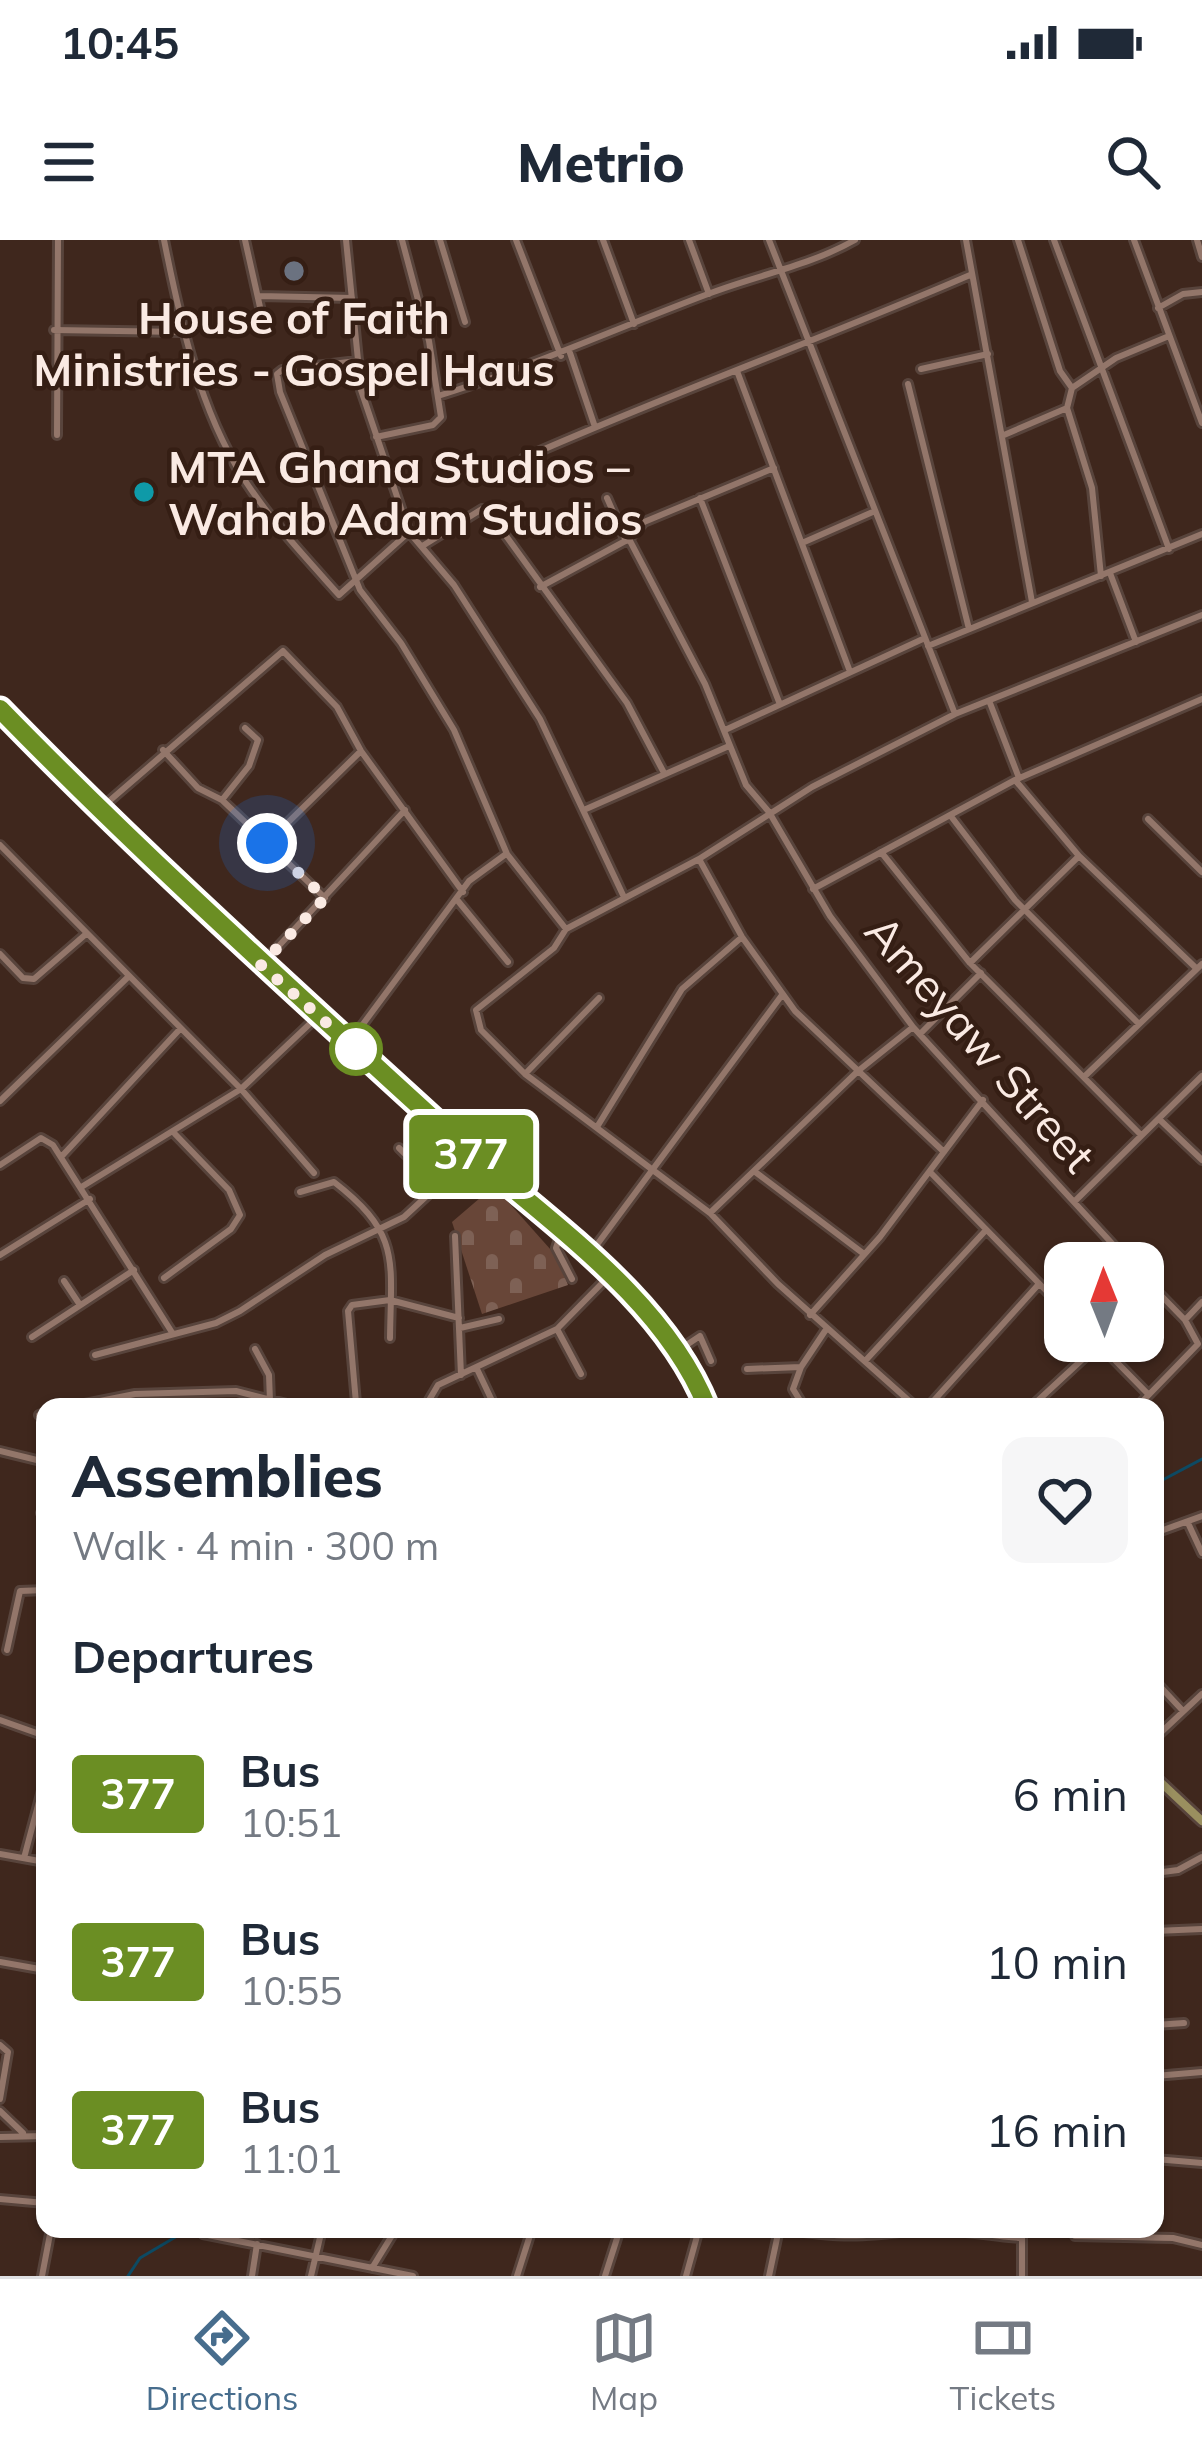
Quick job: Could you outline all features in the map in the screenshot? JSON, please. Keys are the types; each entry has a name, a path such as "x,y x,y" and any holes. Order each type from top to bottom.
{"street":[{"path":"57,435 58,240"},
{"path":"164,240 184,332 243,478 339,595 409,532"},
{"path":"245,240 264,325"},
{"path":"376,436 433,425 441,417 402,240"},
{"path":"440,240 465,322"},
{"path":"516,240 560,356"},
{"path":"603,240 634,325"},
{"path":"689,240 709,294"},
{"path":"769,240 956,714"},
{"path":"438,396 560,356 709,294 833,254 855,240"},
{"path":"966,240 1032,602"},
{"path":"1018,240 1061,374 1072,388"},
{"path":"1054,240 1169,549"},
{"path":"1134,240 1202,423"},
{"path":"1197,240 1202,257"},
{"path":"349,241 357,361 376,436 409,532 424,545 520,686 586,808 623,895"},
{"path":"524,458 808,346 970,275"},
{"path":"1158,308 1184,294 1202,292"},
{"path":"259,296 352,298"},
{"path":"54,331 184,332"},
{"path":"1136,642 1106,575 1092,488 1067,408 1072,388 1116,358 1168,336"},
{"path":"570,352 595,427"},
{"path":"921,369 989,354"},
{"path":"357,361 277,374 306,466 356,578 466,753 506,854 566,929"},
{"path":"737,371 849,668"},
{"path":"908,384 970,629"},
{"path":"1004,435 1067,408"},
{"path":"540,587 627,540 644,522 773,468"},
{"name":"Ameyaw Street","path":"607,497 725,730 753,797 769,812 813,889 916,1030 1111,1242"},
{"path":"700,498 779,703"},
{"path":"424,545 486,509 627,703 663,771"},
{"path":"802,543 874,512"},
{"path":"725,730 849,668 970,629 1202,534"},
{"path":"906,1398 810,1315 710,1214 525,1074 481,1030 476,1010 554,948 566,929 699,859 769,812 956,714 1202,615"},
{"path":"100,809 283,651 337,707 362,751 508,962"},
{"path":"813,889 1017,779 1202,699"},
{"path":"990,703 1017,779 1079,856 1200,966 1085,1076"},
{"path":"0,709 261,965 609,1276 676,1352 703,1398"},
{"path":"222,800 254,757 257,740 245,728"},
{"path":"586,808 729,746"},
{"path":"163,750 198,788 222,800 325,898"},
{"path":"267,843 362,751"},
{"path":"261,965 405,810"},
{"path":"950,814 1024,910 1139,1024"},
{"path":"1148,819 1202,872"},
{"path":"0,845 241,1090 314,1174"},
{"path":"881,852 970,963 1141,1134"},
{"path":"349,1043 476,875 506,854"},
{"path":"970,963 1079,856"},
{"path":"699,859 742,937 782,995 944,1152"},
{"path":"0,954 23,978 34,979 86,934"},
{"path":"597,1127 682,989 742,937"},
{"path":"710,1214 858,1071 916,1030 981,973"},
{"path":"0,1101 127,978"},
{"path":"588,1257 782,995"},
{"path":"525,1074 599,998"},
{"path":"82,1186 241,1090 318,1016"},
{"path":"62,1156 180,1029"},
{"path":"1074,1202 1202,1076"},
{"path":"810,1315 931,1173 983,1100"},
{"path":"1159,1120 1202,1160"},
{"path":"164,1278 231,1229 240,1215 229,1190 175,1134"},
{"path":"0,1165 41,1138 62,1156 173,1334"},
{"path":"399,1148 439,1186"},
{"path":"94,1355 240,1311 325,1255 404,1217 472,1154"},
{"path":"754,1171 864,1254"},
{"path":"931,1173 1044,1289"},
{"path":"300,1192 334,1182 382,1227 393,1256 390,1337"},
{"path":"0,1255 90,1199"},
{"path":"866,1360 986,1230"},
{"path":"561,1233 556,1248 572,1279"},
{"path":"455,1236 461,1376"},
{"path":"32,1337 134,1270"},
{"path":"428,1398 430,1391 556,1329 609,1276"},
{"path":"64,1281 80,1305"},
{"path":"936,1398 1039,1284"},
{"path":"1145,1398 1195,1355 1200,1342 1164,1298"},
{"path":"355,1398 348,1311 356,1304 391,1300 459,1323 500,1319"},
{"path":"1185,1320 1202,1302"},
{"path":"556,1329 581,1374"},
{"path":"798,1398 793,1389 801,1367 826,1329"},
{"path":"676,1352 700,1336 711,1360"},
{"path":"255,1348 269,1375 270,1398"},
{"path":"1040,1398 1077,1362"},
{"path":"1117,1362 1148,1394"},
{"path":"747,1369 801,1367"},
{"path":"477,1369 491,1398"},
{"path":"115,1398 244,1390 263,1398"},
{"path":"0,1451 36,1460"},
{"path":"1164,1530 1202,1516"},
{"path":"1188,1523 1202,1553"},
{"path":"7,1650 20,1591 36,1590"},
{"path":"1164,1691 1183,1711"},
{"path":"1164,1729 1202,1694"},
{"path":"0,1720 36,1733"},
{"path":"1164,1785 1202,1821"},
{"path":"24,1858 36,1813"},
{"path":"0,1854 36,1860"},
{"path":"1164,1872 1202,1857"},
{"path":"1164,1931 1202,1929"},
{"path":"0,1962 36,1968"},
{"path":"1164,2024 1184,2023"},
{"path":"0,2045 8,2052 0,2099"},
{"path":"1164,2075 1202,2072"},
{"path":"0,2111 22,2132"},
{"path":"0,2137 36,2134"},
{"path":"1164,2160 1202,2163"},
{"path":"0,2199 36,2202"},
{"path":"42,2276 49,2238"},
{"path":"227,2238 413,2276"},
{"path":"311,2276 320,2238"},
{"path":"372,2268 390,2238"},
{"path":"517,2276 529,2238"},
{"path":"605,2276 617,2238"},
{"path":"686,2276 697,2238"},
{"path":"769,2276 780,2238"},
{"path":"1022,2238 1022,2276"},
{"path":"1164,2238 1202,2246"},
{"path":"252,2276 256,2243"}],"green space":[{"path":"494,1186 559,1259 568,1285 482,1314 452,1222"}],"waterway":[{"path":"1164,1479 1202,1459"},
{"path":"128,2276 140,2258 174,2238"}],"bus line":[{"name":"377","path":"0,709 261,965 609,1276 664,1336 703,1398"}],"place":[{"name":"House of Faith Ministries - Gospel Haus","path":"294,271"},
{"name":"MTA Ghana Studios – Wahab Adam Studios","path":"144,492"}],"route":[{"path":"267,843 325,898 261,965 356,1049"}]}
